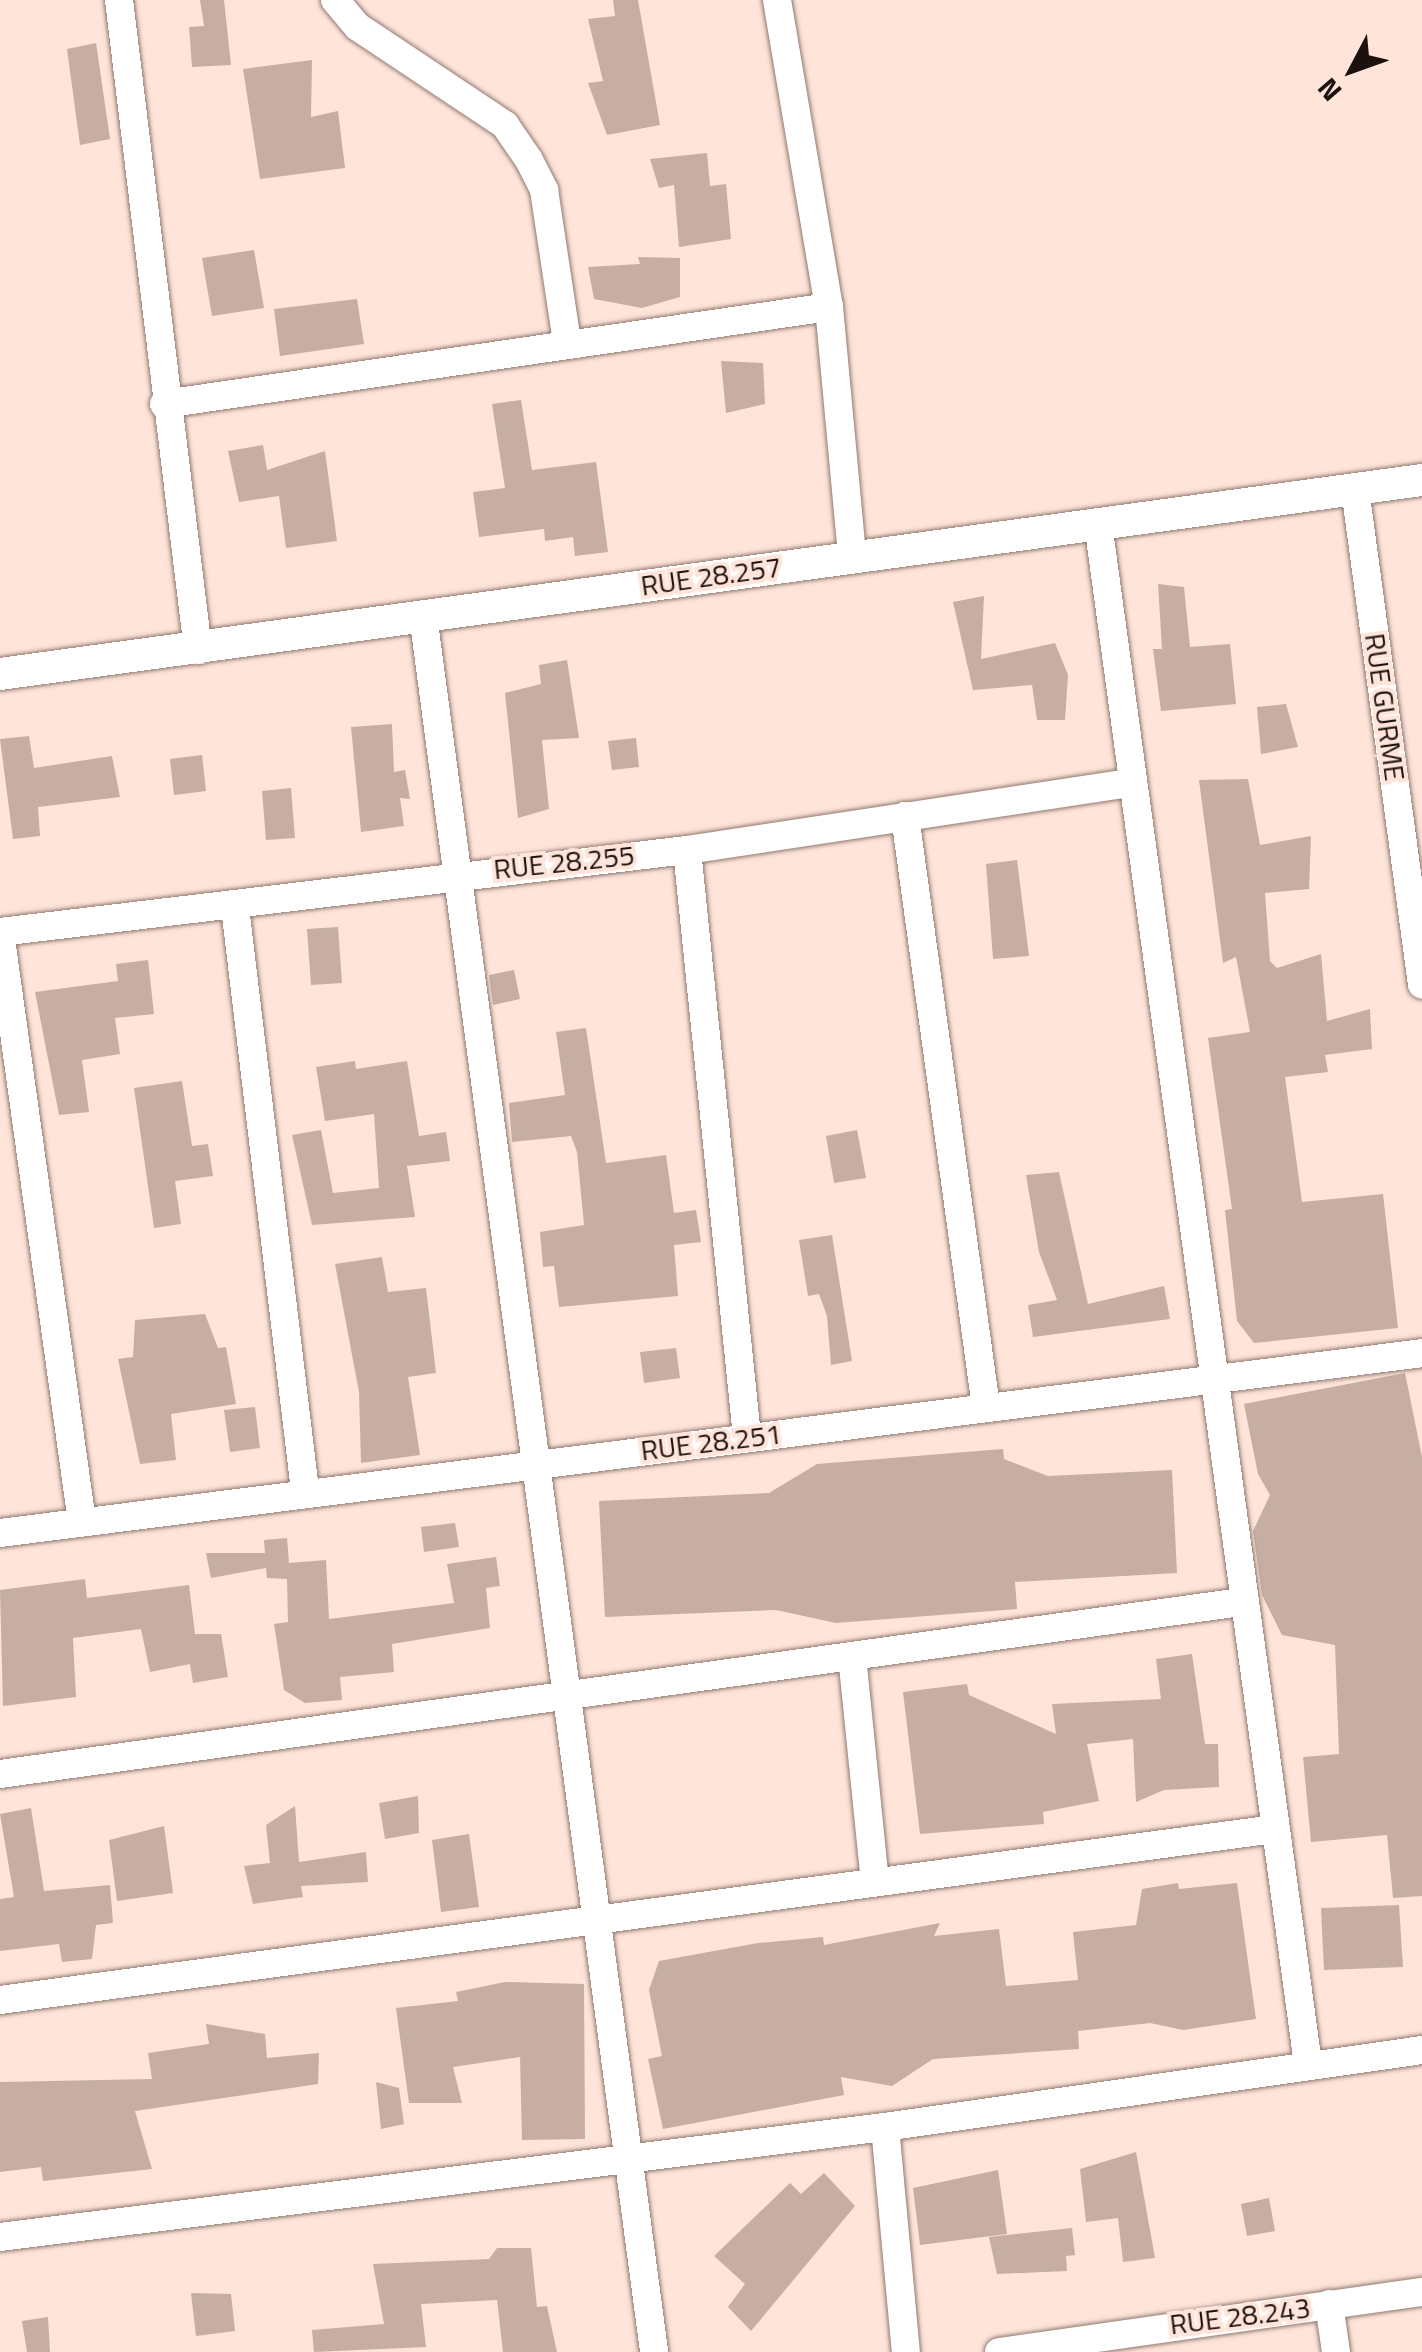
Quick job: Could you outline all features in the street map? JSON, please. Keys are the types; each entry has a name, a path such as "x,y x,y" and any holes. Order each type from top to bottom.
{"street":[{"path":"120,0 164,404 198,650"},
{"path":"335,0 358,27 504,124 529,160 544,190 567,342"},
{"path":"777,0 829,307 852,556"},
{"path":"164,404 567,342 829,307"},
{"name":"RUE 28.257","path":"0,674 1422,480"},
{"name":"RUE GURME","path":"1356,489 1422,984"},
{"path":"1098,524 1128,784 1217,1373 1240,1602 1308,2065"},
{"path":"423,615 654,2352"},
{"name":"RUE 28.255","path":"0,932 235,906 457,874 688,850 1128,784"},
{"path":"904,816 986,1407"},
{"path":"688,850 748,1438"},
{"path":"235,906 306,1490"},
{"path":"0,932 82,1522"},
{"name":"RUE 28.251","path":"0,1534 306,1490 748,1438 1217,1373 1422,1353"},
{"path":"0,1774 1240,1602"},
{"path":"852,1656 875,1882"},
{"path":"0,2000 1275,1829"},
{"path":"0,2238 886,2127 1422,2050"},
{"path":"886,2127 906,2352"},
{"name":"RUE 28.243","path":"999,2352 1131,2341 1329,2304 1422,2292"},
{"path":"1329,2304 1336,2352"}],"building":[{"path":"200,0 224,0 231,65 192,67 189,27 204,26"},
{"path":"613,0 638,0 660,125 607,135 588,83 603,81 588,19 615,16"},
{"path":"96,43 110,139 80,145 67,49"},
{"path":"312,60 311,117 338,111 345,168 260,179 243,69"},
{"path":"707,153 710,186 726,184 731,239 679,247 674,185 659,188 650,159"},
{"path":"254,250 264,308 212,316 202,258"},
{"path":"638,257 680,258 680,297 642,308 594,299 588,267 640,264"},
{"path":"357,299 364,344 280,356 274,309"},
{"path":"721,361 763,363 765,404 726,413"},
{"path":"521,400 532,470 596,462 608,552 575,556 573,537 545,541 544,529 479,537 473,492 505,488 492,404"},
{"path":"263,445 267,470 325,451 337,541 286,548 279,496 239,502 228,451"},
{"path":"1158,584 1184,587 1190,647 1230,644 1236,704 1161,711 1153,649 1162,649"},
{"path":"984,596 981,659 1055,643 1068,675 1065,720 1037,720 1032,685 973,690 953,602"},
{"path":"567,660 579,738 542,740 549,809 518,818 505,693 541,684 539,665"},
{"path":"1286,704 1298,747 1261,754 1257,707"},
{"path":"392,724 394,772 405,770 410,799 400,798 404,826 361,832 351,727"},
{"path":"29,736 34,768 112,756 120,797 38,807 40,836 13,839 0,739"},
{"path":"636,738 639,767 612,770 608,741"},
{"path":"202,755 206,791 174,795 170,759"},
{"path":"1248,779 1260,845 1311,836 1309,889 1265,893 1270,961 1277,968 1321,954 1327,1021 1370,1009 1372,1049 1325,1055 1328,1072 1285,1077 1302,1202 1383,1194 1398,1328 1254,1343 1237,1321 1225,1210 1232,1209 1208,1038 1250,1032 1236,957 1223,963 1199,780"},
{"path":"291,788 295,838 266,840 262,791"},
{"path":"1017,860 1029,956 993,959 986,864"},
{"path":"338,927 342,983 311,985 307,929"},
{"path":"148,960 154,1014 115,1018 120,1054 82,1060 89,1112 59,1115 35,992 118,981 116,964"},
{"path":"514,970 520,999 493,1005 489,975"},
{"path":"586,1028 606,1163 666,1155 674,1213 696,1210 701,1242 674,1245 678,1296 559,1307 554,1266 543,1267 540,1232 584,1225 577,1152 571,1136 512,1142 509,1103 565,1095 556,1032"},
{"path":"355,1061 356,1069 407,1061 419,1136 446,1132 450,1161 407,1166 415,1217 312,1225 292,1135 321,1130 333,1193 379,1188 374,1114 325,1121 316,1067"},
{"path":"182,1081 192,1146 208,1144 213,1176 175,1181 181,1224 154,1228 134,1088"},
{"path":"857,1130 866,1178 834,1183 826,1136"},
{"path":"1059,1172 1088,1304 1164,1286 1170,1319 1033,1337 1028,1305 1057,1300 1039,1252 1026,1175"},
{"path":"832,1235 852,1361 831,1365 827,1316 819,1294 808,1296 799,1240"},
{"path":"382,1257 388,1292 426,1288 436,1373 408,1377 420,1455 361,1463 359,1392 335,1264"},
{"path":"205,1314 218,1348 226,1347 236,1404 171,1414 176,1460 140,1464 118,1359 133,1357 135,1320"},
{"path":"676,1348 680,1378 644,1383 640,1352"},
{"path":"1405,1373 1422,1457 1422,1896 1393,1898 1387,1835 1311,1842 1303,1757 1339,1754 1335,1645 1282,1635 1262,1595 1253,1531 1270,1495 1258,1474 1244,1404"},
{"path":"255,1407 260,1448 230,1452 224,1410"},
{"path":"1003,1449 1004,1459 1048,1476 1172,1470 1177,1573 1015,1582 1017,1609 836,1623 776,1610 605,1617 599,1501 769,1493 817,1464"},
{"path":"455,1523 459,1547 424,1552 421,1527"},
{"path":"287,1538 289,1563 326,1560 329,1619 454,1603 447,1564 496,1557 500,1586 486,1588 490,1628 392,1644 394,1672 340,1677 342,1700 305,1703 284,1690 274,1624 288,1622 287,1579 267,1578 266,1568 211,1578 206,1553 265,1553 264,1540"},
{"path":"85,1579 87,1598 189,1585 195,1634 221,1634 228,1677 193,1683 190,1664 150,1672 141,1629 73,1638 76,1697 3,1706 0,1590"},
{"path":"1192,1654 1205,1744 1218,1744 1219,1787 1164,1790 1136,1802 1133,1739 1087,1744 1099,1801 1043,1812 1044,1824 920,1834 903,1692 967,1684 969,1695 1056,1734 1052,1704 1161,1699 1156,1659"},
{"path":"418,1796 419,1833 385,1839 379,1803"},
{"path":"295,1806 299,1862 366,1852 368,1882 301,1886 303,1897 253,1904 244,1866 270,1863 266,1825"},
{"path":"31,1808 44,1891 110,1885 113,1923 96,1925 92,1959 62,1962 59,1944 0,1951 0,1899 14,1897 0,1814"},
{"path":"164,1826 173,1893 117,1901 109,1840"},
{"path":"469,1834 479,1907 441,1912 432,1840"},
{"path":"1178,1883 1179,1889 1237,1883 1256,2019 1183,2030 1150,2023 1078,2031 1079,2049 933,2059 892,2086 841,2077 844,2095 663,2129 648,2059 662,2056 649,1990 659,1961 758,1943 823,1937 824,1945 940,1923 934,1936 999,1929 1006,1986 1078,1980 1073,1932 1136,1925 1142,1889"},
{"path":"1399,1905 1403,1967 1324,1970 1321,1908"},
{"path":"505,1982 584,1984 585,2139 522,2140 520,2057 453,2067 462,2103 409,2103 396,2008 458,2001 456,1992"},
{"path":"206,2024 265,2034 267,2058 319,2053 318,2084 135,2111 152,2169 43,2181 41,2167 0,2172 0,2082 152,2079 148,2053 209,2044"},
{"path":"376,2082 399,2088 404,2124 381,2129"},
{"path":"1136,2152 1155,2258 1123,2262 1118,2218 1086,2222 1080,2169"},
{"path":"998,2170 1007,2234 920,2245 913,2188"},
{"path":"824,2173 855,2206 751,2331 728,2307 745,2284 714,2256 790,2183 801,2194"},
{"path":"1269,2198 1275,2231 1247,2236 1241,2204"},
{"path":"1072,2228 1075,2255 1066,2256 1067,2271 997,2274 989,2237"},
{"path":"497,2248 531,2248 537,2307 547,2306 557,2352 503,2352 497,2300 421,2304 426,2347 314,2352 312,2330 384,2324 373,2264 489,2259"},
{"path":"191,2293 231,2294 235,2331 196,2336"},
{"path":"48,2317 50,2352 27,2352 22,2321"}]}
